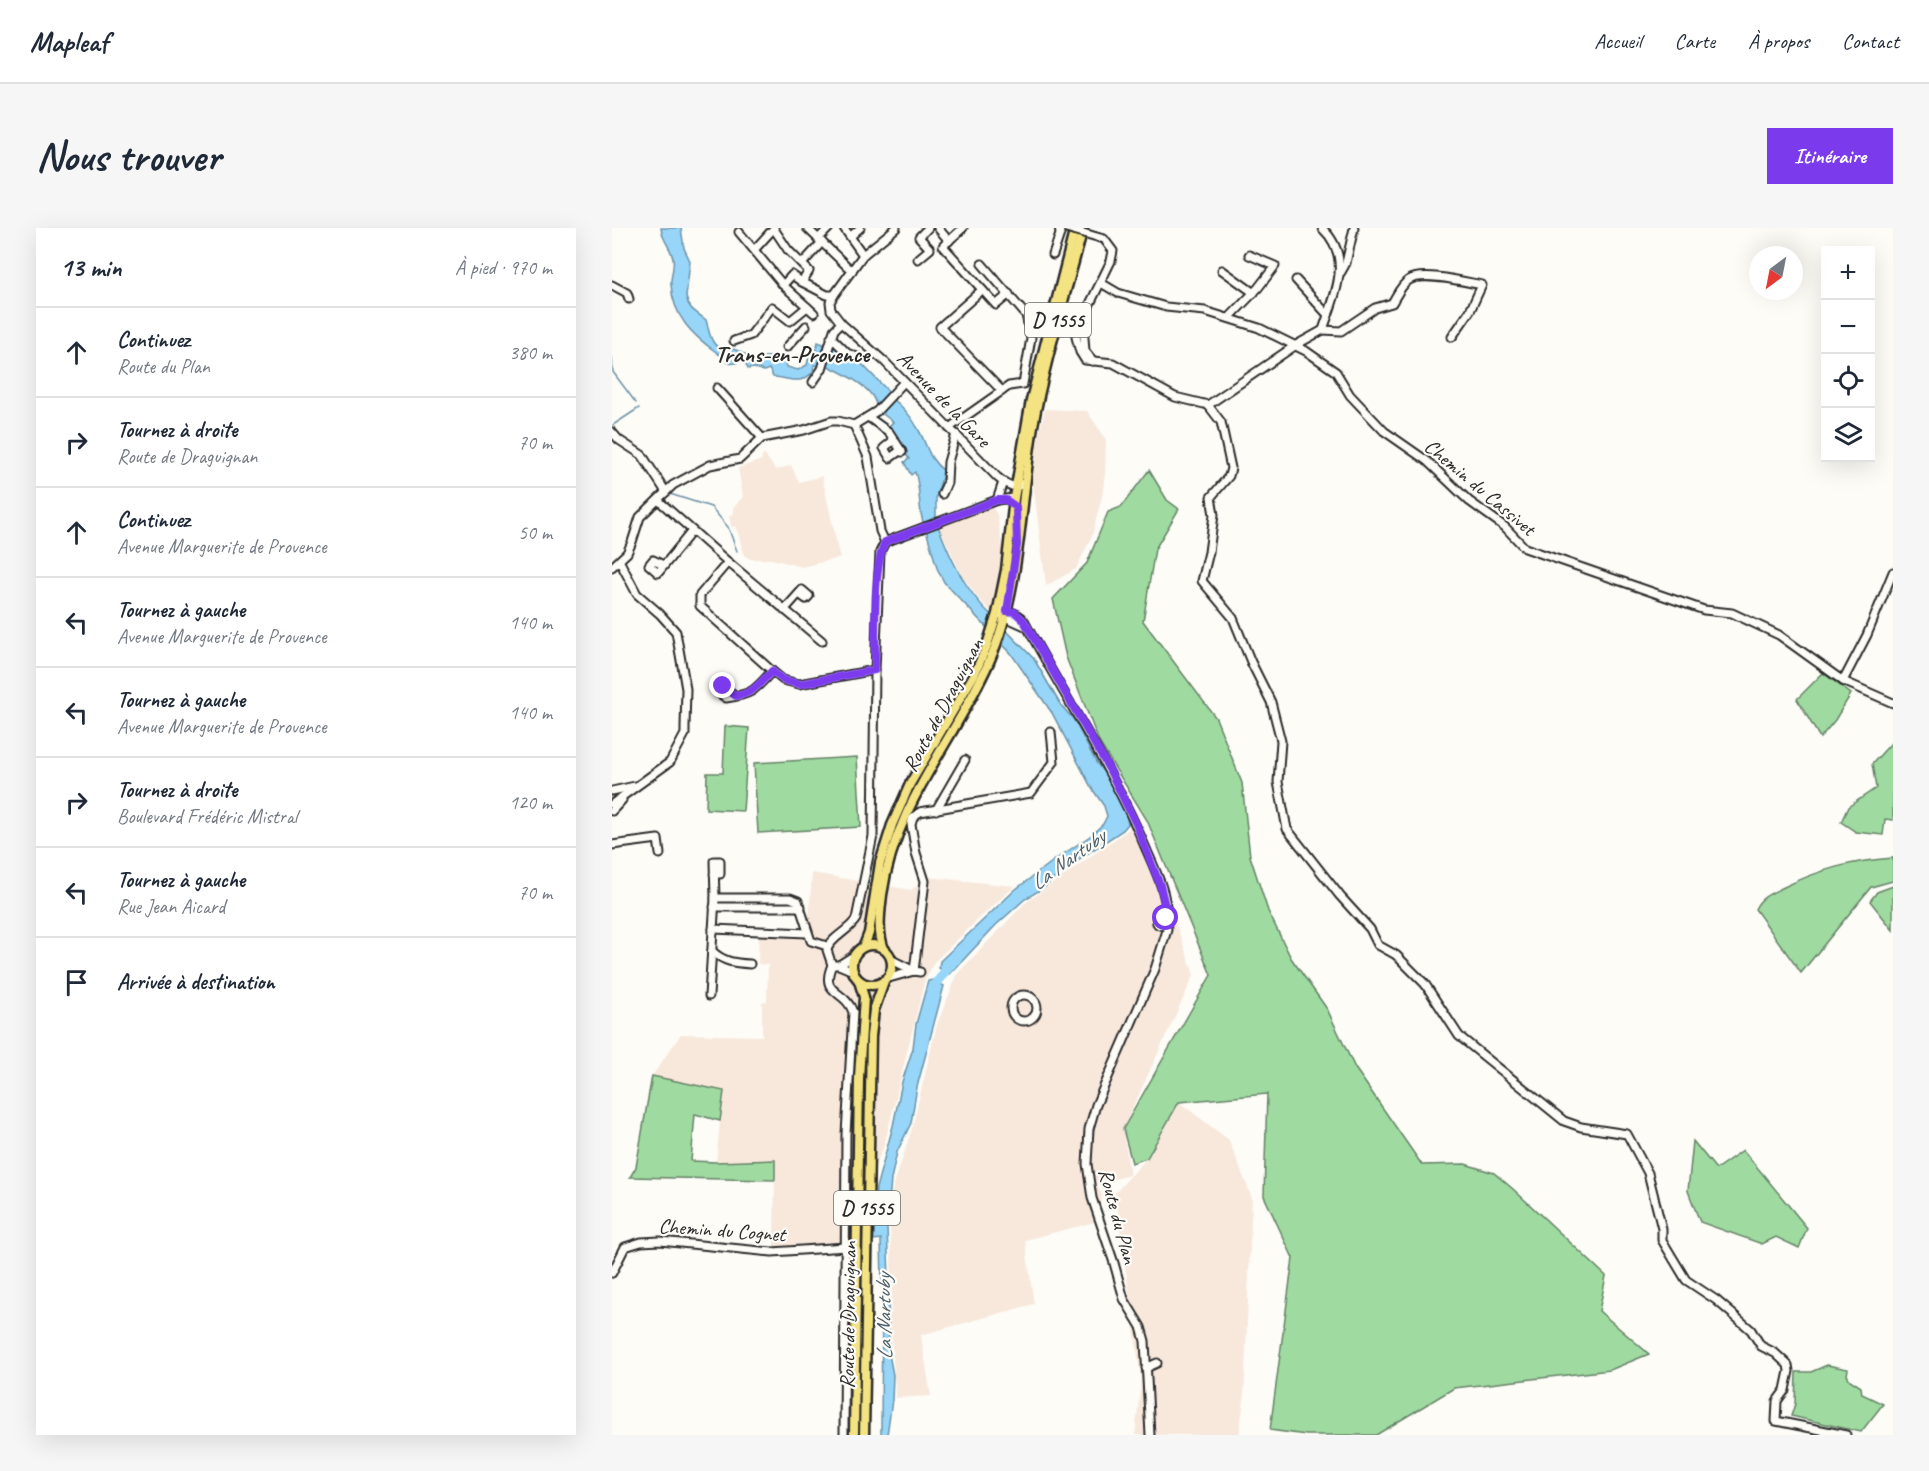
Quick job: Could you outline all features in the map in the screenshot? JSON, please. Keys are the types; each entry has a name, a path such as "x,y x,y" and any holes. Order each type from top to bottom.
{"main road":[{"name":"Route de Draguignan","path":"864,946 869,933 880,863 892,825 910,784 974,675 1002,616 1011,501 1016,486 1038,366 1076,228"},
{"name":"Route de Draguignan","path":"884,949 879,922 880,908 888,865 900,827 921,783 982,679 998,642 1017,545 1032,429 1045,368 1083,228"},
{"path":"871,945 884,949 892,960 892,972 886,980 871,986 859,981 853,971 852,963 855,955 864,946 871,945"},
{"name":"Route de Draguignan","path":"864,1435 871,1036 874,1010 886,980"},
{"name":"Route de Draguignan","path":"854,1435 859,1078 864,997 859,981"}],"street":[{"path":"807,228 852,271"},
{"path":"802,264 829,228"},
{"path":"844,228 863,255"},
{"path":"851,236 860,228"},
{"path":"813,382 822,367 834,330 841,323 831,310 830,302 863,255 896,228"},
{"path":"918,259 930,249 919,237 928,228"},
{"path":"938,228 949,241"},
{"path":"963,228 943,246 996,305 1009,294"},
{"path":"1053,255 1060,234 1059,228"},
{"path":"1066,228 1104,239 1113,251 1111,261 1084,316 1085,351 1093,361 1113,363 1175,397 1208,405 1221,422 1231,468 1229,476 1210,497 1214,515 1202,581 1233,618 1271,702 1281,741 1278,782 1287,829 1340,896 1370,929 1378,945 1396,955 1425,984 1459,1036 1564,1121 1627,1134 1648,1173 1662,1229 1662,1240 1686,1280 1716,1300 1751,1330 1761,1346 1775,1353 1788,1365 1785,1390 1777,1401 1776,1421 1846,1435"},
{"path":"1322,228 1335,247 1341,272"},
{"path":"1323,330 1346,262 1354,228"},
{"path":"755,249 774,229 784,246 809,271 802,282"},
{"path":"739,232 783,285 813,313"},
{"path":"1229,318 1254,293 1275,266 1249,255"},
{"path":"949,428 1006,388 1023,384 1031,338 1026,315 982,264"},
{"path":"1222,270 1254,293"},
{"path":"783,285 792,275 827,295 834,295"},
{"path":"1208,405 1296,345 1323,330 1341,331 1375,308 1392,303 1411,279 1426,277 1482,285 1470,311 1452,337"},
{"path":"1296,280 1328,315"},
{"name":"Chemin du Cassivet","path":"1101,283 1118,293 1166,307 1205,311 1229,318 1259,328 1296,345 1336,372 1350,395 1384,431 1428,461 1469,501 1505,527 1525,548 1704,610 1732,613 1779,635 1843,681 1893,703"},
{"path":"612,285 627,293 629,299"},
{"path":"982,290 940,327 1006,388"},
{"path":"734,340 751,335 772,307 790,321 807,308"},
{"name":"Avenue de la Gare","path":"841,323 885,362 1003,482 1016,486"},
{"path":"787,347 806,326"},
{"path":"830,340 847,353 857,357"},
{"path":"612,567 620,562 633,542 640,517 674,485 710,465 740,459 762,438 814,428 831,421 854,425 877,411 904,382"},
{"path":"717,388 762,438"},
{"path":"868,417 889,432 901,451 890,458 884,448 894,440"},
{"path":"854,425 868,458 880,531 885,542"},
{"path":"612,432 619,440 642,455 666,492"},
{"path":"942,494 947,483 948,462 956,434"},
{"path":"997,500 1003,482"},
{"path":"1016,486 1025,482"},
{"path":"658,500 822,641"},
{"path":"827,946 848,929 856,919 873,836 875,670 880,552 885,542 997,500 1011,501 1017,510 1015,528 1017,545"},
{"path":"663,566 692,531"},
{"path":"612,804 664,768 677,752 685,734 686,689 676,632 637,594 620,562"},
{"path":"728,562 700,595 700,606 783,680 800,684 875,670"},
{"path":"1843,681 1868,635 1893,572"},
{"path":"784,610 799,594"},
{"name":"Route du Plan","path":"1002,616 1027,628 1109,769 1154,866 1166,910 1163,921 1163,942 1155,969 1096,1106 1089,1130 1087,1164 1092,1198 1124,1299 1141,1328 1145,1341 1150,1435"},
{"path":"736,696 747,695 754,691 772,671"},
{"path":"917,972 925,881 916,853 911,824 913,817 920,812 1031,793 1054,762 1051,732"},
{"path":"936,810 965,759"},
{"path":"612,791 638,786"},
{"path":"612,811 629,791"},
{"path":"612,845 658,839 660,854"},
{"path":"709,996 715,898 714,874"},
{"path":"715,898 790,898 798,901 811,941 827,946 836,965 853,971"},
{"path":"714,907 801,907"},
{"path":"713,929 807,933"},
{"path":"712,951 730,963 750,964"},
{"path":"844,1435 847,1110 853,1012 845,999 828,984 828,976 836,965 855,955"},
{"path":"892,960 917,972"},
{"path":"886,980 917,972"},
{"name":"Chemin du Cognet","path":"612,1273 625,1247 641,1242 660,1241 772,1252 846,1247"},
{"path":"1146,1368 1157,1363"}],"shaded area":[{"path":"1045,409 1087,411 1106,439 1105,484 1092,536 1076,569 1046,586 1031,467"},
{"path":"765,455 776,470 791,465 799,482 822,476 840,558 802,567 772,559 750,559 744,555 736,526 731,527 729,515 734,514 733,508 743,497 738,468 762,460 762,456"},
{"path":"992,507 997,514 1003,551 1001,578 992,613 962,576 938,525"},
{"path":"1133,826 1167,898 1194,975 1123,1129 1130,1175 1096,1184 1102,1195 1095,1222 1025,1240 1034,1304 921,1335 931,1396 896,1398 890,1321 892,1191 912,1128 937,1024 958,973 1024,904"},
{"path":"812,873 911,890 928,877 1015,886 934,962 924,983 884,1146 840,1244 774,1247 775,1160 716,1162 723,1091 652,1076 681,1034 762,1036 762,1002 767,1001 768,965 758,964 759,931 808,931"},
{"path":"1179,1102 1229,1140 1252,1198 1244,1400 1239,1435 1135,1435 1141,1379 1115,1193 1147,1158"}],"green space":[{"path":"1149,470 1167,500 1179,509 1155,549 1143,621 1216,718 1242,783 1250,856 1268,911 1291,958 1327,1009 1355,1068 1422,1165 1465,1164 1494,1173 1606,1276 1599,1311 1649,1354 1610,1370 1454,1388 1376,1435 1306,1435 1270,1430 1293,1258 1264,1196 1267,1094 1179,1102 1147,1158 1132,1163 1123,1129 1211,975 1147,820 1099,742 1066,657 1053,599 1087,563 1108,512 1121,507"},
{"path":"1823,673 1851,694 1835,720 1820,738 1797,699"},
{"path":"725,726 749,728 743,811 706,809 707,773 723,773"},
{"path":"1893,741 1893,820 1885,819 1883,835 1856,832 1841,822 1848,807 1876,788 1872,764"},
{"path":"857,757 861,827 758,833 754,763"},
{"path":"1893,858 1893,881 1871,887 1801,973 1755,909 1760,901 1775,891 1824,871 1864,861"},
{"path":"1893,886 1893,930 1870,901 1877,892"},
{"path":"652,1076 724,1091 720,1121 695,1114 691,1161 775,1160 775,1180 630,1177 636,1167"},
{"path":"1693,1141 1716,1169 1743,1150 1807,1228 1799,1248 1776,1237 1762,1244 1700,1222 1688,1191"},
{"path":"1827,1365 1848,1369 1847,1375 1850,1380 1861,1387 1862,1394 1883,1404 1861,1432 1791,1416 1795,1404 1796,1372 1811,1372"}],"water":[{"path":"661,228 681,228 684,248 690,261 687,302 706,320 711,337 718,347 736,350 758,360 764,357 784,356 787,367 798,370 807,365 810,352 816,350 818,342 826,345 821,366 814,365 813,372 804,379 773,377 769,369 764,371 748,369 743,360 728,362 699,339 685,324 676,306 671,285 673,258"},
{"path":"831,344 843,354 856,358 890,393 876,409 875,402 865,388 826,365"},
{"path":"892,398 912,419 931,456 944,471 936,497 936,519 924,524 915,472 911,475 904,462 909,459 888,427 893,422 879,411"},
{"path":"938,526 960,574 974,596 992,616 988,629 944,582 937,568 926,530"},
{"path":"1007,631 1034,659 1060,704 1074,720 1096,762 1108,778 1125,811 1128,824 1123,830 1067,867 1045,887 1025,899 996,925 950,974 939,968 940,961 1016,889 1090,836 1103,824 1107,816 1104,806 1091,787 1052,713 1003,645"},
{"path":"932,980 944,986 917,1087 911,1123 897,1152 891,1179 887,1227 889,1278 882,1286 881,1239 874,1240 876,1188 902,1082 913,1048 916,1024 928,981"},
{"path":"888,1287 889,1354 893,1375 892,1400 887,1435 881,1435 882,1294"}],"waterway":[{"path":"612,357 613,372 636,403"},
{"path":"613,425 639,408"},
{"path":"670,494 711,507 728,527 737,551"},
{"name":"La Nartuby","path":"933,994 937,983 952,961"}],"district":[{"name":"Trans-en-Provence","path":"792,354"}],"route":[{"path":"723,686 736,696 747,695 754,691 772,671 791,683 809,684 875,670 878,571 880,552 885,542 997,500 1006,500 1017,510 1015,528 1017,545 1007,611 1015,612 1024,621 1109,769 1154,866 1165,904 1166,918"}]}
